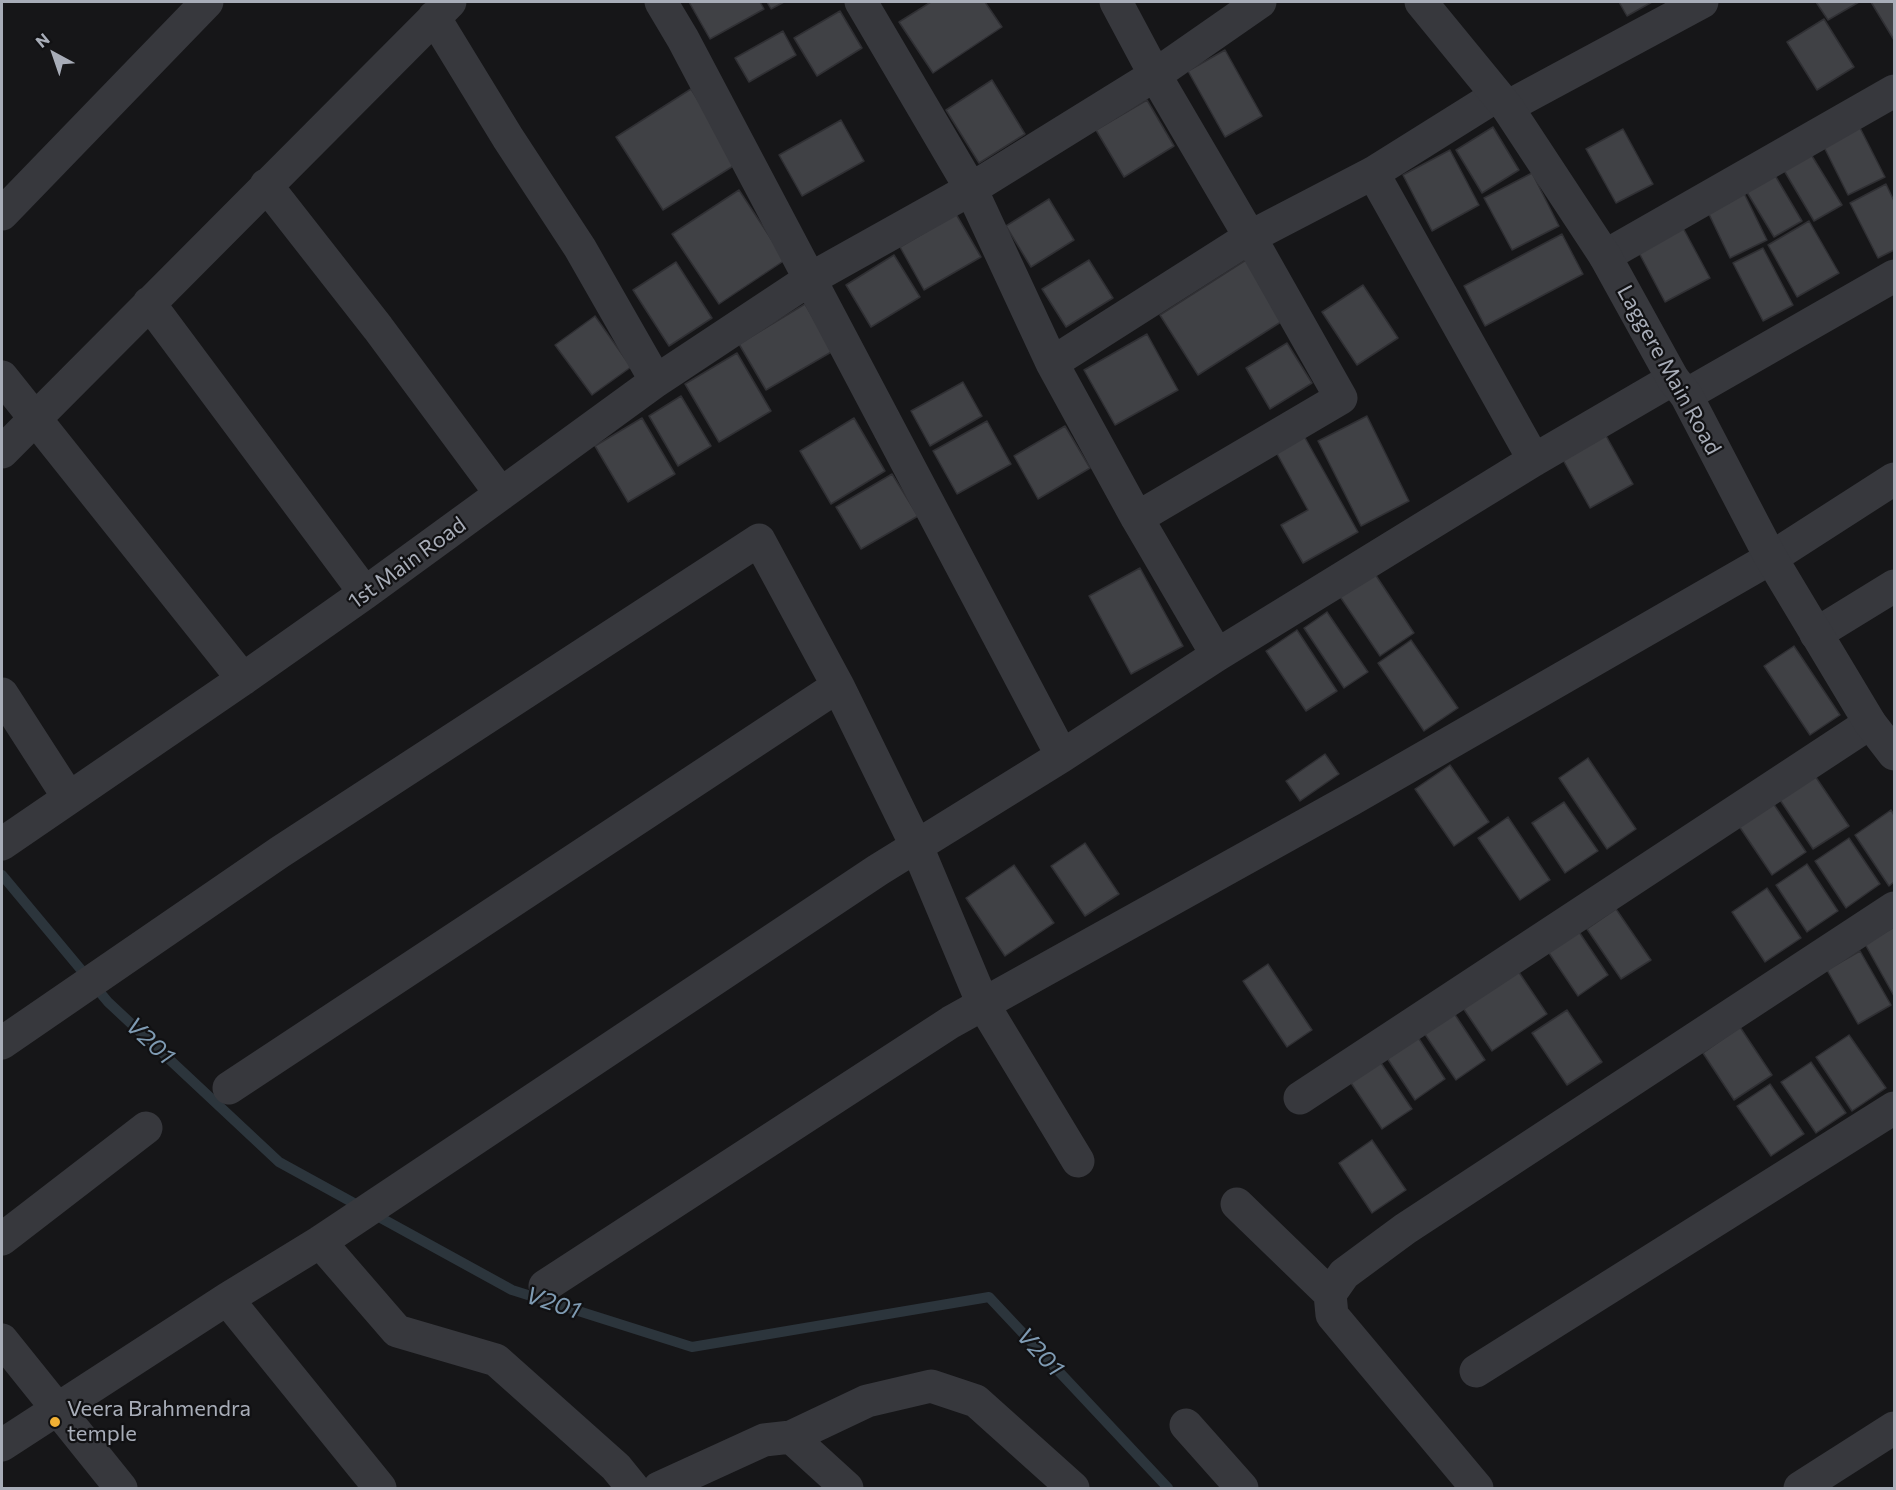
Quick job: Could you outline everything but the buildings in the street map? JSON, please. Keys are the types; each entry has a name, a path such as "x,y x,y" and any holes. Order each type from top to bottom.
{"street":[{"path":"2,214 207,2"},
{"path":"661,2 1062,756"},
{"path":"861,2 971,189 1052,363 1137,518 1217,655"},
{"path":"1116,2 1155,75 1341,398 1137,518"},
{"name":"1st Main Road","path":"2,844 364,594 656,381 810,279 971,189 1155,75 1260,2"},
{"name":"Laggere Main Road","path":"1421,2 1501,102 1605,256 1771,558 1870,723 1894,754"},
{"path":"1052,363 1250,237 1373,173 1501,102 1702,2"},
{"path":"2,452 442,9 508,138 580,248 656,381"},
{"path":"1605,256 1894,91"},
{"path":"1373,173 1534,460"},
{"path":"266,184 378,328 501,494"},
{"path":"2,1445 227,1299 320,1242 878,870 1062,756 1217,655 1534,460 1894,276"},
{"path":"148,303 364,594"},
{"path":"2,377 243,679"},
{"path":"544,1287 941,1028 1352,799 1771,558 1894,479"},
{"path":"2,1043 280,852 759,540 838,686 917,847 983,1004 1078,1161"},
{"path":"1816,634 1894,586"},
{"path":"229,1088 838,686"},
{"path":"2,694 69,798"},
{"path":"1300,1098 1870,723"},
{"path":"1477,1488 1332,1315 1330,1294 1344,1274 1405,1229 1894,908"},
{"path":"1476,1371 1894,1108"},
{"path":"2,1239 146,1128"},
{"path":"1237,1204 1330,1294"},
{"path":"320,1242 397,1330 496,1360 616,1467 633,1488"},
{"path":"227,1299 380,1488"},
{"path":"2,1340 121,1488"},
{"path":"659,1488 764,1440 791,1437 867,1401 931,1386 976,1401 1073,1488"},
{"path":"1186,1425 1242,1488"},
{"path":"1800,1488 1894,1428"},
{"path":"791,1437 848,1488"}],"waterway":[{"name":"V201","path":"2,875 108,1002 279,1162 512,1290 692,1347 989,1297 1168,1488"}],"place":[{"name":"Veera Brahmendra temple","path":"55,1422"}]}
